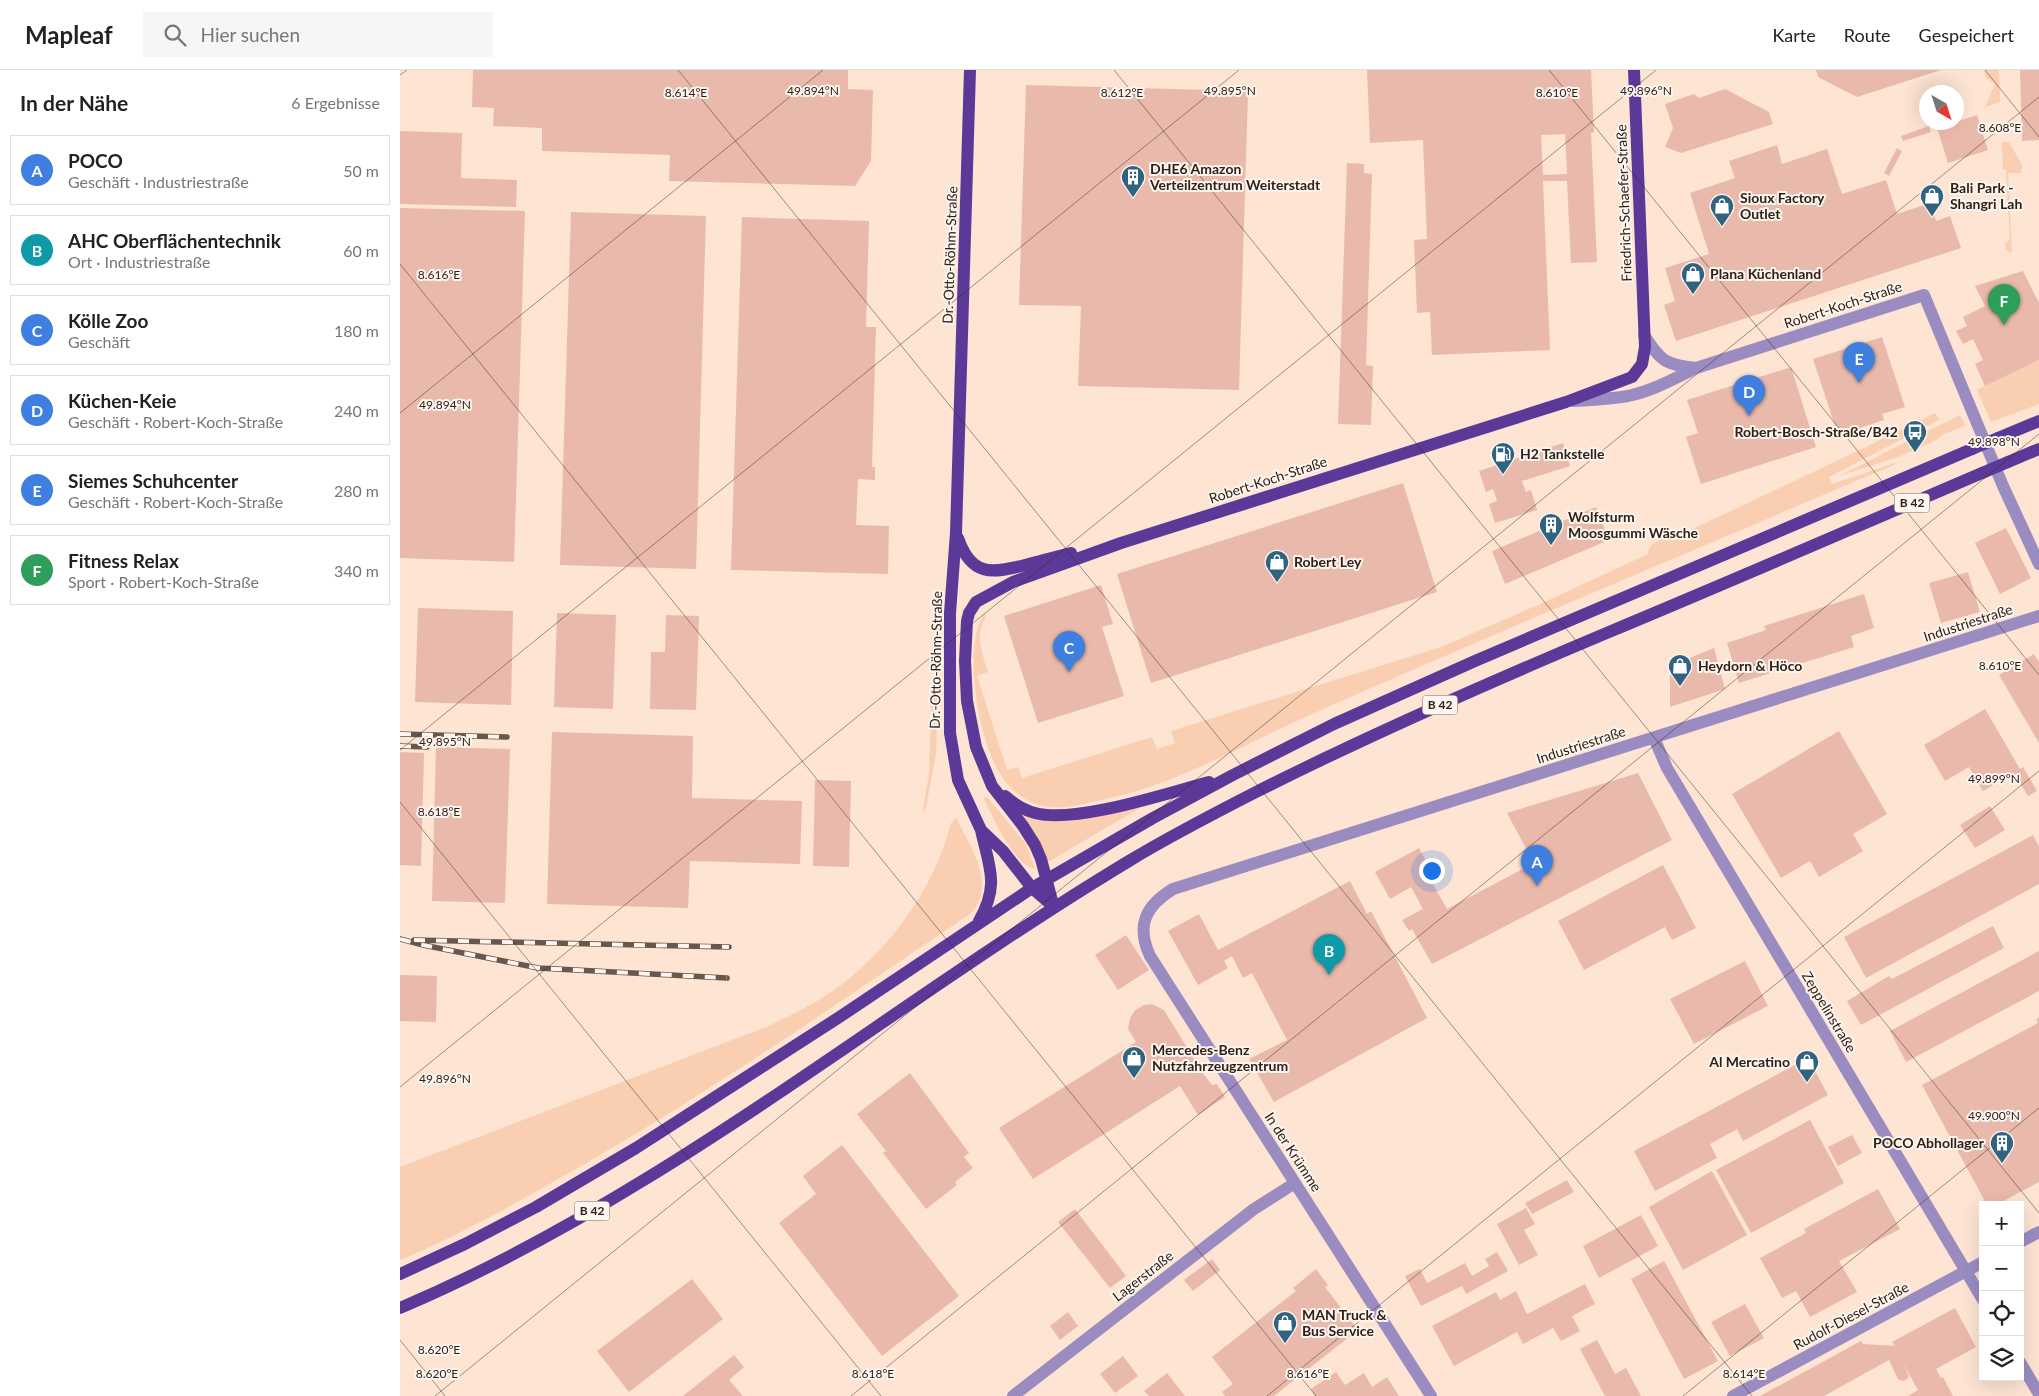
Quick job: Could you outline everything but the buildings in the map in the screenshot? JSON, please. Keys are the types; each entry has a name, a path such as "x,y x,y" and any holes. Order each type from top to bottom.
{"main road":[{"name":"Dr.-Otto-Röhm-Straße","path":"970,70 956,533 950,613 948,686 950,733 958,780 981,830 1002,851 1032,888 1054,908"},
{"name":"Friedrich-Schaefer-Straße","path":"1634,70 1644,335"},
{"name":"Robert-Koch-Straße","path":"983,597 1013,582 1121,543 1566,402 1632,377 1642,364 1644,335"},
{"name":"B 42","path":"400,1274 465,1244 536,1207 636,1148 838,1018 1032,888 1231,776 1334,724 1475,661 2039,420"},
{"name":"B 42","path":"400,1308 481,1272 643,1182 775,1096 1054,908 1131,859 1194,824 1380,732 1566,650 2039,449"},
{"path":"956,533 962,550 971,563 979,568 991,571 1006,570 1121,543"},
{"name":"Dr.-Otto-Röhm-Straße","path":"983,597 972,606 968,621 965,654 970,726 976,747 992,786 1036,845 1042,859 1054,908"},
{"path":"992,786 1023,809 1036,814 1056,815 1075,814 1124,805 1231,776"},
{"path":"978,923 987,907 992,888 992,875 981,830"}],"street":[{"name":"Robert-Koch-Straße","path":"1566,402 1628,396 1656,387 1696,368 1924,294 2039,564"},
{"name":"Robert-Koch-Straße","path":"1644,335 1662,360 1671,365 1696,368"},
{"name":"Industriestraße","path":"1145,920 1157,901 1173,889 2039,616"},
{"name":"Zeppelinstraße","path":"1654,738 1667,768 1979,1293"},
{"name":"In der Krümme","path":"1145,920 1142,938 1150,956 1431,1396"},
{"name":"Lagerstraße","path":"1013,1396 1254,1209 1295,1183"},
{"path":"2024,1240 2039,1232"},
{"name":"Rudolf-Diesel-Straße","path":"1733,1396 1979,1264"},
{"path":"2024,1369 2039,1394"}],"shaded area":[{"path":"1984,70 1999,70 2000,102 1985,107 1995,84 1986,78"},
{"path":"2002,142 2009,142 2022,165 2021,173 2008,173 2012,253 2006,250 2005,243 2010,240 2006,170 2003,169"},
{"path":"2039,360 2039,404 1991,422 1977,390"},
{"path":"1935,413 1939,420 1829,477 1832,484 1896,464 1507,629 1286,726 1208,763 1143,789 1068,807 1051,807 1036,804 1023,798 1004,779 996,767 986,741 979,714 974,669 975,639 984,614 986,617 980,631 980,644 988,672 977,676 1007,770 1018,767 1022,778 1152,737 1157,749 1175,743 1171,731 1441,647 1648,554 1649,549 1656,542 1680,535"},
{"path":"1960,415 1965,426 1944,434 1936,440 1898,457 1839,476"},
{"path":"938,688 936,754 926,807 925,811 923,811 929,773 932,693"},
{"path":"983,797 988,798 1026,844 1035,869 1027,866 1019,859 1004,839"},
{"path":"1140,808 1048,862 1019,813 1044,821 1066,821"},
{"path":"956,818 974,853 982,879 982,891 978,903 970,914 781,1041 637,1133 495,1214 400,1260 400,1167 766,1027 830,993 871,959 906,918 933,872 951,823"}],"railway":[{"path":"400,734 507,737"},
{"path":"400,746 427,747"},
{"path":"400,939 538,968 727,978"},
{"path":"414,940 729,947"}],"place":[{"name":"DHE6 Amazon Verteilzentrum Weiterstadt","path":"1133,198"},
{"name":"Bali Park - Shangri Lah","path":"1932,217"},
{"name":"Sioux Factory Outlet","path":"1722,227"},
{"name":"Plana Küchenland","path":"1693,295"},
{"name":"Fitness Relax","path":"2004,325"},
{"name":"Siemes Schuhcenter","path":"1859,383"},
{"name":"Küchen-Keie","path":"1749,416"},
{"name":"Robert-Bosch-Straße/B42","path":"1915,453"},
{"name":"H2 Tankstelle","path":"1503,475"},
{"name":"Wolfsturm Moosgummi Wäsche","path":"1551,546"},
{"name":"Robert Ley","path":"1277,583"},
{"name":"Kölle Zoo","path":"1069,672"},
{"name":"Heydorn & Höco","path":"1680,687"},
{"name":"POCO","path":"1537,886"},
{"name":"AHC Oberflächentechnik","path":"1329,975"},
{"name":"Mercedes-Benz Nutzfahrzeugzentrum","path":"1134,1079"},
{"name":"Al Mercatino","path":"1807,1083"},
{"name":"POCO Abhollager","path":"2002,1164"},
{"name":"MAN Truck & Bus Service","path":"1285,1344"}]}
